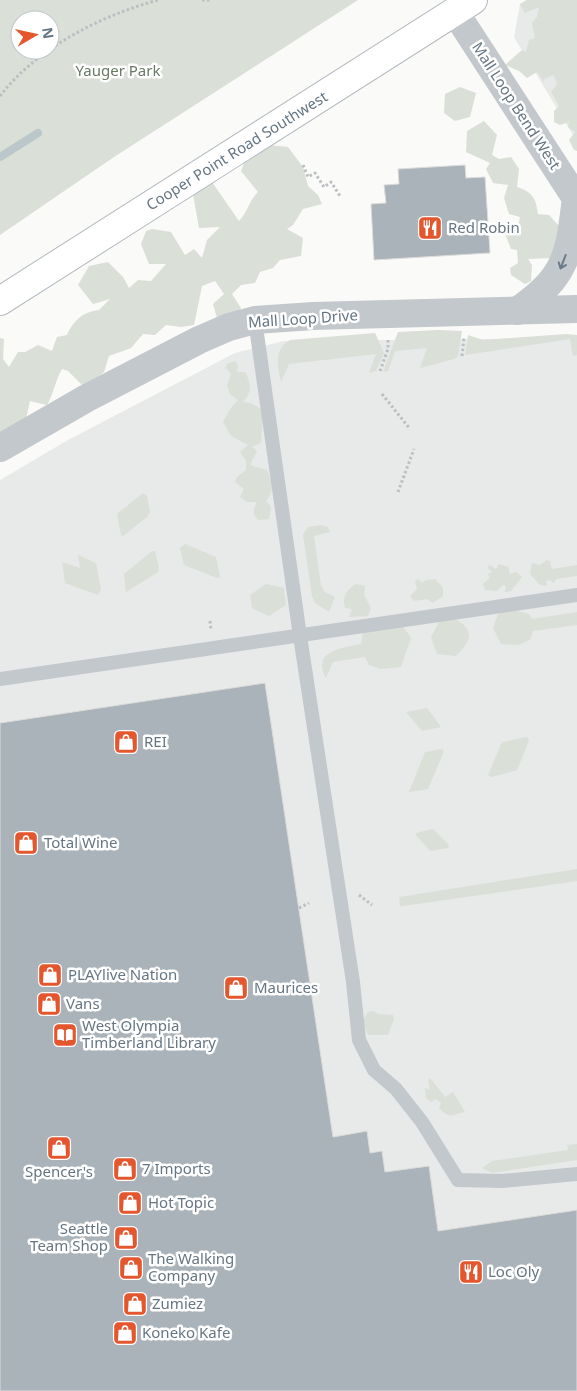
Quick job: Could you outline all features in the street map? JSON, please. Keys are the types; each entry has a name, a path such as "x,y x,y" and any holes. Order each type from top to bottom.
{"main road":[{"name":"Cooper Point Road Southwest","path":"0,301 464,6"}],"street":[{"name":"Mall Loop Bend West","path":"464,6 577,199"},
{"path":"577,199 572,235 562,267 528,311 577,326"},
{"name":"Mall Loop Drive","path":"0,448 87,398 199,340 255,320 313,316 577,309"}],"lane":[{"path":"255,320 300,636 352,973 360,1040 374,1070 396,1089 422,1122 458,1180 502,1181 577,1174"},
{"path":"0,678 577,595"}],"path":[{"path":"0,96 21,72 60,44 89,27 138,5 158,0"},
{"path":"202,0 212,0"},
{"path":"303,165 308,177 315,173 324,187 331,182 340,196"},
{"path":"462,356 464,333"},
{"path":"380,371 388,349 388,334"},
{"path":"382,394 410,429"},
{"path":"398,492 414,449"},
{"path":"210,621 212,631"},
{"path":"358,895 362,895 372,905"},
{"path":"299,908 309,903"}],"shaded area":[{"path":"527,0 577,0 577,142 514,37 520,4"},
{"path":"577,338 577,1391 0,1391 0,480 68,440 235,353 284,341"}],"green space":[{"name":"Yauger Park","path":"0,0 358,0 114,157 0,235"},
{"path":"527,0 577,0 577,151 574,150 569,140 575,132 568,127 569,122 560,125 554,122 554,111 559,106 551,92 557,84 554,75 544,79 544,82 537,72 527,78 519,71 505,65 522,50 526,52 529,40 535,38 532,23 537,17 539,7 525,13 520,4"},
{"path":"460,87 476,93 470,117 455,121 444,113 445,94"},
{"path":"484,121 497,135 492,155 499,159 511,157 519,169 517,187 527,191 533,197 538,214 549,215 559,226 553,258 528,259 532,265 531,281 525,284 511,275 510,268 518,263 517,250 511,249 504,231 507,223 518,227 520,217 509,214 504,198 508,185 493,183 486,169 490,163 466,152 467,131"},
{"path":"269,145 288,147 303,167 308,186 318,195 322,204 303,209 293,225 287,229 303,238 301,256 280,260 273,268 260,272 255,283 241,285 232,294 241,308 235,319 217,318 213,304 224,294 215,281 202,286 194,325 181,327 166,325 155,335 143,334 131,348 109,356 104,372 85,388 68,371 62,369 47,405 30,401 25,423 0,432 0,338 4,339 3,359 9,367 18,352 25,352 38,345 52,351 57,337 67,335 72,325 79,318 99,310 110,299 93,304 78,285 89,266 108,262 123,277 129,288 138,280 151,281 166,264 149,264 141,244 146,231 152,229 171,232 185,255 194,249 202,258 207,240 220,227 199,228 193,194 212,182 239,221 258,192 241,171 248,153"},
{"path":"462,331 458,356 454,359 420,368 427,348 395,351 388,371 383,372 398,332"},
{"path":"375,333 384,353 376,371 369,373 376,354 289,364 281,382 278,364 279,353 290,340"},
{"path":"566,334 577,335 577,355 573,356 570,339 465,355 468,335 483,340"},
{"path":"235,361 238,366 237,372 245,372 250,384 248,394 243,402 251,403 263,410 261,443 252,447 257,451 250,465 267,470 270,478 272,490 266,501 271,507 269,519 258,520 254,511 257,502 247,502 240,497 244,489 235,482 237,477 246,470 246,461 240,452 248,445 231,436 223,422 230,409 238,400 230,394 227,385 231,374 226,368 227,364"},
{"path":"143,493 147,496 150,512 147,517 123,536 121,535 117,514"},
{"path":"321,525 328,527 330,532 314,536 321,586 325,592 335,597 329,612 315,603 312,596 303,535 308,527"},
{"path":"185,544 216,557 220,577 217,578 184,565 180,548"},
{"path":"152,551 155,551 159,567 158,572 126,592 124,574"},
{"path":"78,555 96,563 101,590 98,595 65,583 62,562 80,568"},
{"path":"547,560 550,561 552,569 577,565 577,576 556,579 554,583 550,580 546,581 547,586 540,585 530,574 532,563 540,565"},
{"path":"499,564 508,567 510,574 516,572 522,577 511,591 505,592 506,586 503,585 497,591 485,590 483,584 490,578 488,574 492,572 487,567 490,565 496,569"},
{"path":"418,579 422,583 426,580 435,579 443,588 443,596 433,603 427,599 414,601 410,596 417,589 415,581"},
{"path":"266,584 284,588 286,605 269,616 252,608 250,595"},
{"path":"356,584 365,586 364,595 371,608 368,616 349,617 352,609 345,608 344,600 346,594"},
{"path":"510,609 529,614 532,619 577,612 577,625 533,631 530,640 518,645 501,644 493,628 498,614"},
{"path":"451,616 464,625 469,638 456,656 437,654 431,637 439,622"},
{"path":"385,619 404,628 411,638 401,667 381,669 369,665 365,657 333,662 326,678 323,662 326,656 337,649 361,644 363,633"},
{"path":"427,708 441,727 422,731 406,712"},
{"path":"527,737 529,741 517,770 492,777 488,775 502,742"},
{"path":"442,749 444,751 428,789 409,792 425,752"},
{"path":"433,829 449,845 448,848 430,851 416,835 416,833"},
{"path":"577,869 577,881 400,906 399,897"},
{"path":"373,1011 379,1014 393,1015 394,1019 388,1035 368,1035 362,1021 368,1012"},
{"path":"430,1078 445,1097 453,1092 465,1112 454,1115 446,1114 439,1108 441,1103 436,1099 431,1102 426,1098 425,1088 430,1090 428,1080"},
{"path":"577,1144 577,1160 492,1173 482,1168 492,1161 568,1150 567,1145"}],"building":[{"name":"Red Robin","path":"465,165 466,178 485,177 490,253 374,260 371,204 386,203 384,185 399,184 398,169"},
{"path":"265,683 333,1137 367,1131 370,1153 382,1151 385,1172 429,1166 438,1231 577,1210 577,1391 0,1391 0,723"}],"waterway":[{"path":"0,157 38,133"}],"place":[{"name":"Red Robin","path":"430,228"},
{"name":"REI","path":"126,742"},
{"name":"Total Wine","path":"26,843"},
{"name":"PLAYlive Nation","path":"50,975"},
{"name":"Maurices","path":"236,988"},
{"name":"Vans","path":"49,1004"},
{"name":"West Olympia Timberland Library","path":"65,1035"},
{"name":"Spencer's","path":"59,1148"},
{"name":"7 Imports","path":"125,1169"},
{"name":"Hot Topic","path":"130,1203"},
{"name":"Seattle Team Shop","path":"126,1238"},
{"name":"The Walking Company","path":"131,1268"},
{"name":"Loc Oly","path":"471,1272"},
{"name":"Zumiez","path":"135,1304"},
{"name":"Koneko Kafe","path":"125,1333"}]}
